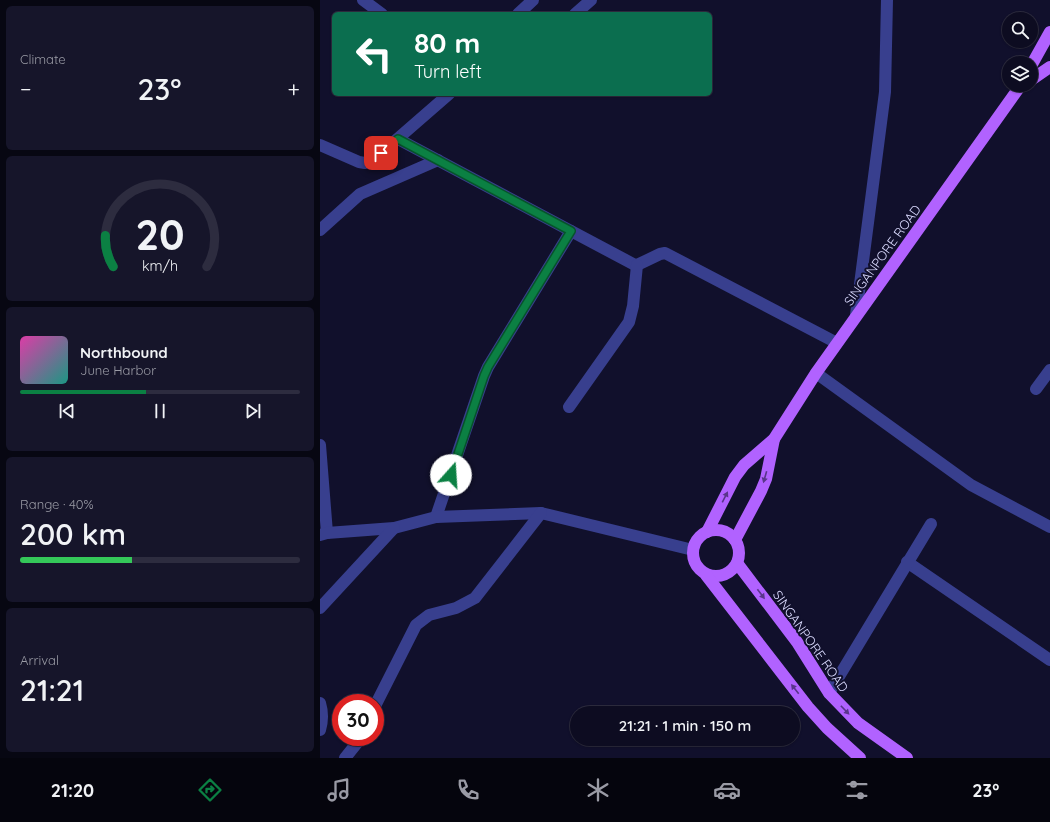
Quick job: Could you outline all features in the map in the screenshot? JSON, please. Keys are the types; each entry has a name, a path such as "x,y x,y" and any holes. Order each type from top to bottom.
{"main road":[{"path":"1037,56 1050,32"},
{"path":"1038,75 1050,67"},
{"name":"SINGANPORE ROAD","path":"707,532 735,477 744,465 774,439 816,373 856,315 1017,92"},
{"name":"SINGANPORE ROAD","path":"735,540 766,479 774,439"},
{"path":"706,575 714,577 728,574 738,563 738,548 735,540 730,534 715,530 700,536 695,542 693,550 693,558 696,565 700,571 706,575 808,707 827,728 860,758"},
{"name":"SINGANPORE ROAD","path":"738,563 797,642 829,693 858,723 907,758"}],"street":[{"path":"363,0 379,12"},
{"path":"520,12 533,0"},
{"path":"577,12 591,0"},
{"path":"856,315 885,92 887,0"},
{"path":"320,145 359,162 365,163 372,161 447,96"},
{"path":"398,139 637,266"},
{"path":"320,230 360,194 438,160"},
{"path":"436,517 488,367 571,231"},
{"path":"637,266 665,253 837,343"},
{"path":"569,408 629,322 633,306 637,266"},
{"path":"1036,389 1050,370"},
{"path":"816,373 971,485 1050,527"},
{"path":"320,445 324,534 394,528 436,517 541,513 693,550"},
{"path":"381,694 416,625 428,614 456,608 475,598 541,513"},
{"path":"829,693 931,524"},
{"path":"320,608 394,528"},
{"path":"907,562 1050,660"},
{"path":"320,703 323,715 320,730"},
{"path":"345,758 355,746"}],"route":[{"path":"381,153 398,139 571,231 488,367 451,475"}]}
